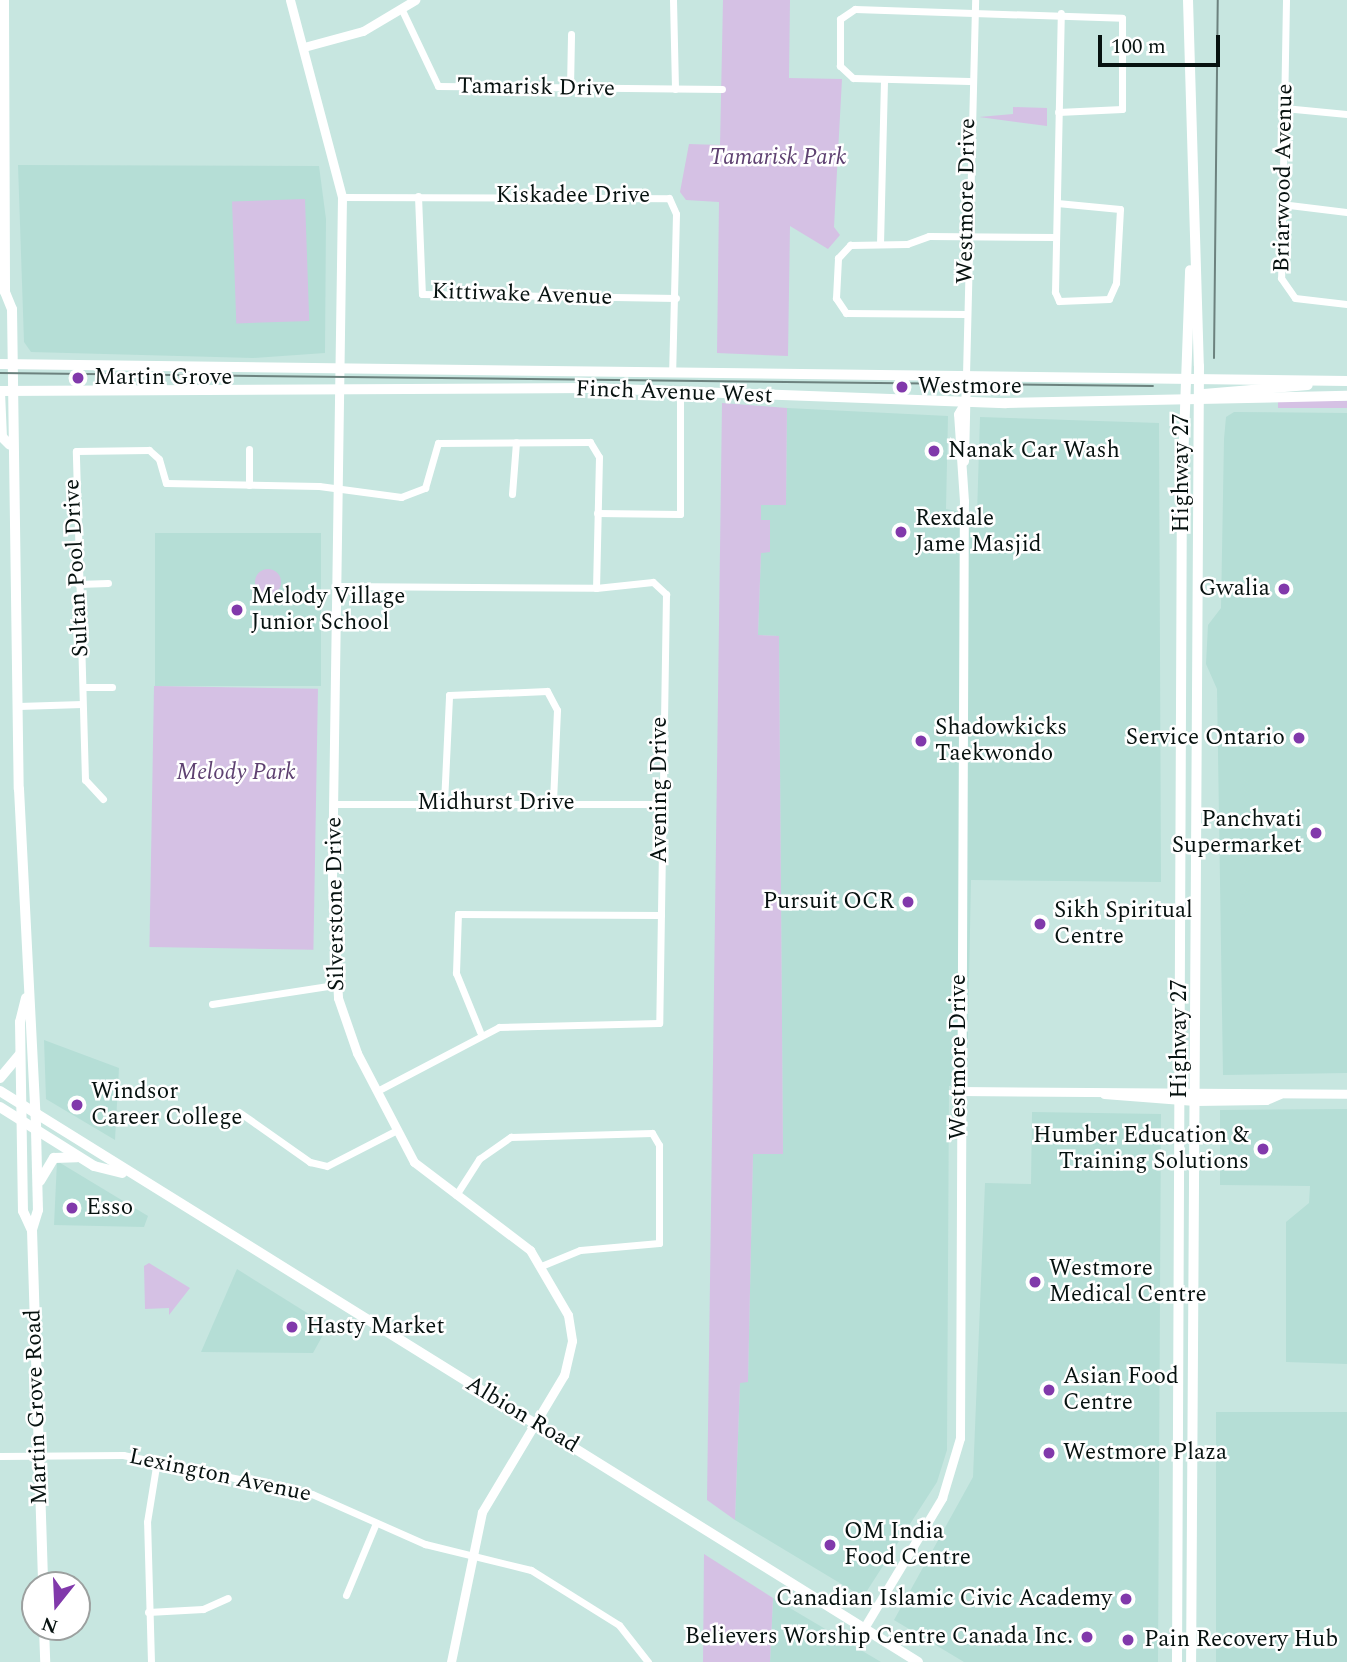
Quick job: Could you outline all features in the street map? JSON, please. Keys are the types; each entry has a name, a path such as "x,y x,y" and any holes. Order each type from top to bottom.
{"main road":[{"name":"Martin Grove Road","path":"4,0 5,292 13,365 10,446 26,997 38,1188 32,1230 42,1571"},
{"name":"Highway 27","path":"1186,0 1198,377 1191,1662"},
{"name":"Highway 27","path":"1177,1662 1183,398 1192,249"},
{"name":"Martin Grove Road","path":"0,304 5,292"},
{"name":"Finch Avenue West","path":"0,365 1198,377 1342,381"},
{"name":"Finch Avenue West","path":"1198,398 1342,381"},
{"name":"Martin Grove Road","path":"0,391 2,437 10,446"},
{"name":"Finch Avenue West","path":"0,391 680,391 965,402 1347,396"},
{"name":"Martin Grove Road","path":"26,997 20,1054 23,1211 32,1230"},
{"path":"0,1079 20,1054"},
{"name":"Albion Road","path":"0,1091 124,1173 535,1423 918,1662"},
{"name":"Albion Road","path":"0,1107 80,1157 124,1173"},
{"path":"38,1188 54,1158 80,1157"},
{"path":"44,1641 45,1662"}],"street":[{"name":"Silverstone Drive","path":"290,0 342,197 342,369 335,586 335,985 344,1023 397,1130 421,1171 519,1239 541,1266 568,1315 572,1341 566,1370 489,1498 473,1555 452,1662"},
{"path":"303,47 363,31 415,0"},
{"path":"673,0 675,89"},
{"name":"Westmore Drive","path":"864,1628 942,1498 960,1438 958,1091 965,314 969,81 975,0"},
{"name":"Briarwood Avenue","path":"1286,0 1282,204 1284,289 1302,300 1347,304"},
{"name":"Tamarisk Drive","path":"401,8 438,86 722,89"},
{"path":"969,81 884,81 853,78 841,66 838,28 845,12 1061,13 1122,18 1125,104 1114,113 1058,112"},
{"path":"1057,203 1120,209 1109,299 1056,299 1055,237 1061,13"},
{"path":"570,88 571,34"},
{"path":"880,244 884,81"},
{"path":"1284,108 1347,114"},
{"name":"Kittiwake Avenue","path":"418,196 422,295 676,298"},
{"name":"Kiskadee Drive","path":"342,197 669,198 676,214 676,298 672,373"},
{"path":"1282,204 1347,212"},
{"path":"965,314 846,313 836,298 838,258 850,244 967,237 1055,237"},
{"path":"597,513 680,514 680,391"},
{"path":"512,494 516,442 597,447 596,588"},
{"name":"Sultan Pool Drive","path":"103,799 85,780 76,451 149,450 159,459 166,484 249,485 420,495 438,443 516,442"},
{"path":"249,449 249,485"},
{"name":"Avening Drive","path":"335,586 596,588 653,582 664,588 658,804 661,915 659,1023 480,1032 377,1091"},
{"path":"78,584 108,583"},
{"path":"83,687 112,687"},
{"path":"444,803 449,695 547,691 557,710 553,803"},
{"path":"18,706 82,704"},
{"name":"Midhurst Drive","path":"334,804 658,804"},
{"path":"480,1032 456,973 458,914 661,915"},
{"path":"212,1004 335,985"},
{"path":"958,1091 1179,1094 1266,1100 1280,1094 1347,1094"},
{"path":"239,1112 310,1162 327,1166 397,1130"},
{"path":"456,1195 479,1158 511,1137 656,1137 659,1243 590,1248 541,1266"},
{"name":"Lexington Avenue","path":"0,1456 157,1460 312,1494 376,1523 473,1555 520,1565 567,1591 630,1634 648,1662"},
{"path":"151,1662 147,1522 157,1460"},
{"path":"346,1595 376,1523"},
{"path":"148,1612 203,1609 228,1598"}],"shaded area":[{"path":"18,165 319,166 326,219 325,353 253,358 31,352 24,342"},
{"path":"787,408 948,416 946,509 977,515 980,417 1159,423 1161,882 971,880 967,1084 949,1086 947,1450 937,1482 863,1597 735,1520 740,1382 748,1381 753,1153 783,1153 779,636 758,635 761,552 769,552 769,520 761,520 761,505 786,504"},
{"path":"1234,412 1347,413 1347,1073 1223,1075 1217,689 1206,664 1208,625 1221,608 1224,439 1226,417"},
{"name":"Melody Village Junior School","path":"155,533 321,533 321,686 155,686"},
{"path":"44,1040 119,1068 115,1140 46,1099"},
{"path":"1347,1109 1347,1364 1286,1362 1286,1222 1309,1203 1310,1186 1220,1185 1220,1110"},
{"path":"1032,1112 1161,1114 1158,1662 964,1662 894,1620 973,1477 985,1183 1031,1184"},
{"path":"57,1161 148,1216 144,1227 54,1225"},
{"path":"237,1269 328,1326 313,1353 201,1352"},
{"path":"1216,1412 1347,1412 1347,1662 1216,1662"},
{"path":"773,1598 881,1662 770,1662"}],"green space":[{"name":"Tamarisk Park","path":"723,0 790,0 789,78 842,79 834,227 840,235 828,249 790,226 788,356 717,353 719,202 686,200 680,192 689,144 720,145"},
{"path":"1013,107 1047,108 1047,126 979,117 1013,114"},
{"path":"305,199 309,321 236,323 232,202"},
{"path":"1278,401 1347,401 1347,408 1278,408"},
{"path":"722,403 787,408 786,505 761,505 761,520 770,520 770,552 761,553 758,635 779,636 783,1154 753,1154 748,1382 740,1383 735,1520 707,1500"},
{"path":"268,569 277,573 281,582 277,591 268,595 259,591 255,582 259,573"},
{"name":"Melody Park","path":"154,686 318,689 313,950 149,947"},
{"path":"149,1263 190,1288 169,1315 169,1308 145,1309 144,1266"},
{"path":"704,1554 773,1598 770,1662 703,1662"}],"tram line":[{"path":"1214,358 1218,0"},
{"path":"0,373 1153,386"}],"place":[{"name":"Martin Grove","path":"78,378"},
{"name":"Westmore","path":"902,387"},
{"name":"Nanak Car Wash","path":"934,451"},
{"name":"Rexdale Jame Masjid","path":"901,532"},
{"name":"Gwalia","path":"1284,589"},
{"name":"Melody Village Junior School","path":"237,610"},
{"name":"Service Ontario","path":"1299,738"},
{"name":"Shadowkicks Taekwondo","path":"921,741"},
{"name":"Panchvati Supermarket","path":"1316,833"},
{"name":"Pursuit OCR","path":"908,902"},
{"name":"Sikh Spiritual Centre","path":"1040,924"},
{"name":"Windsor Career College","path":"77,1105"},
{"name":"Humber Education & Training Solutions","path":"1263,1149"},
{"name":"Esso","path":"72,1208"},
{"name":"Westmore Medical Centre","path":"1035,1282"},
{"name":"Hasty Market","path":"292,1327"},
{"name":"Asian Food Centre","path":"1049,1390"},
{"name":"Westmore Plaza","path":"1049,1453"},
{"name":"OM India Food Centre","path":"830,1545"},
{"name":"Canadian Islamic Civic Academy","path":"1126,1599"},
{"name":"Believers Worship Centre Canada Inc.","path":"1087,1637"},
{"name":"Pain Recovery Hub","path":"1128,1640"}]}
